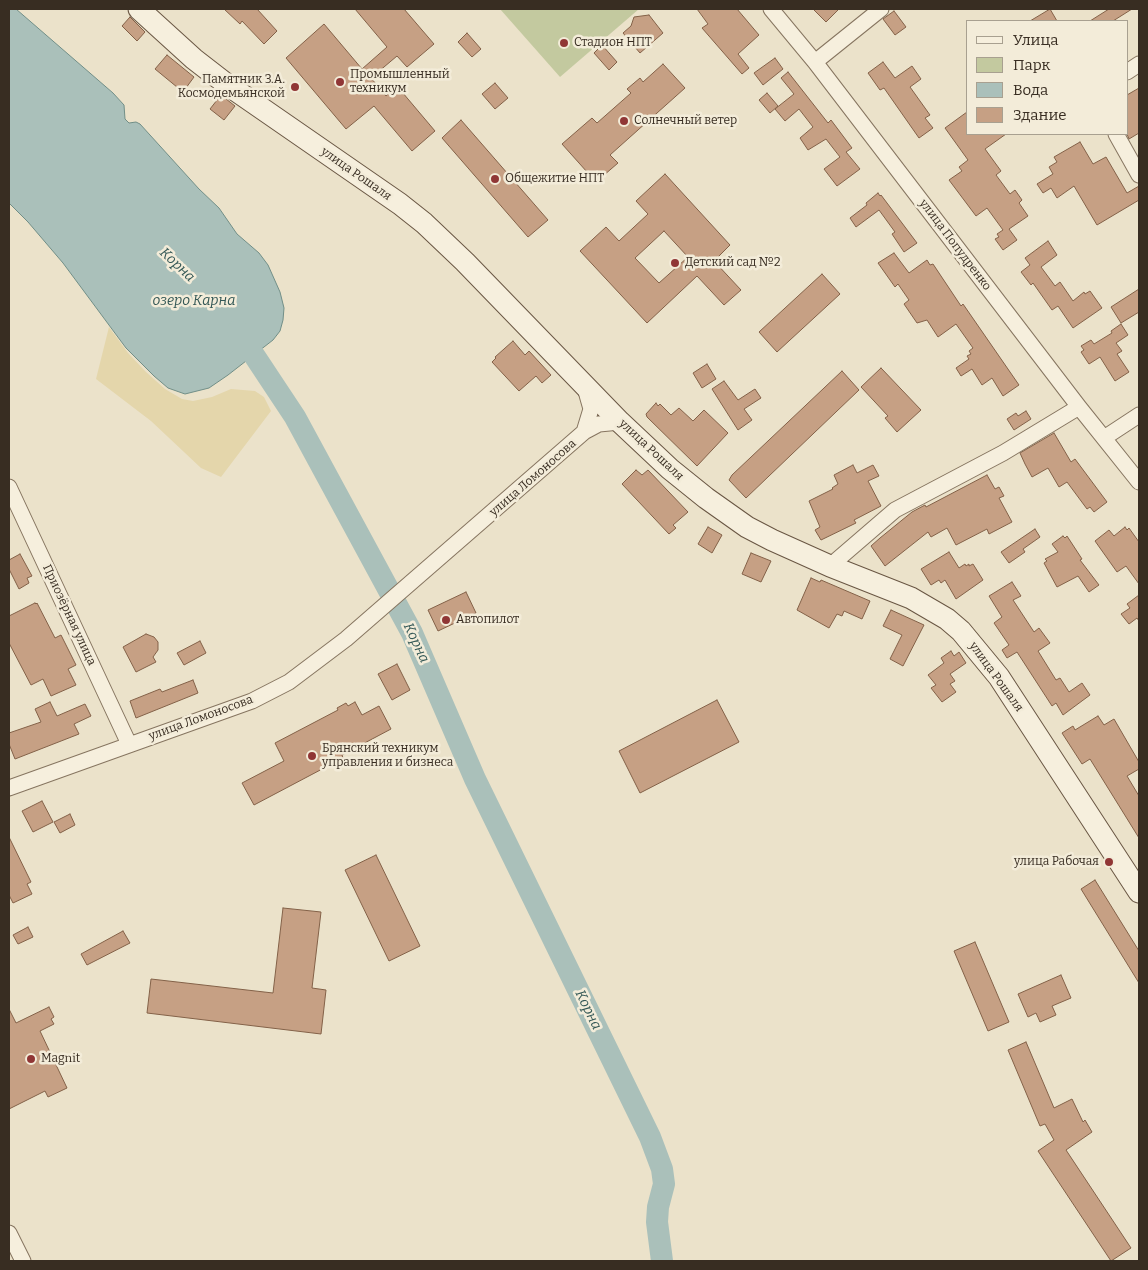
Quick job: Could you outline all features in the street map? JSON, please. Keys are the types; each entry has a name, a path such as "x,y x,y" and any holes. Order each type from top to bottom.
{"main road":[{"name":"улица Рошаля","path":"139,9 194,59 225,83 400,204 424,224 465,262 620,422 670,469 730,516 772,540 830,566 911,598 961,631 999,677 1139,892"}],"street":[{"name":"улица Попудренко","path":"771,9 815,62 1079,407 1139,482"},
{"path":"815,62 881,9"},
{"path":"1128,71 1139,64"},
{"path":"1117,135 1139,174"},
{"name":"улица Ломоносова","path":"583,383 589,396 591,409 584,432"},
{"path":"830,566 895,510 1004,453 1079,407"},
{"path":"1104,438 1139,415"},
{"name":"улица Ломоносова","path":"9,788 234,708 289,682 309,668 413,582 584,432 599,424 620,422"},
{"name":"Приозёрная улица","path":"9,487 129,744"},
{"path":"9,1233 23,1261"}],"green space":[{"name":"Стадион НПТ","path":"500,9 639,9 560,77"}],"sand":[{"path":"109,327 128,353 146,372 165,389 182,399 193,401 212,397 231,389 255,391 264,397 271,411 221,477 201,468 151,421 96,379"}],"water":[{"name":"озеро Карна","path":"9,9 16,9 113,93 124,105 125,119 129,123 136,122 140,124 199,189 219,208 237,234 259,253 268,265 280,292 284,308 280,331 273,340 209,388 185,394 168,388 154,376 126,348 63,263 9,203"}],"building":[{"path":"224,9 257,9 277,31 264,44 242,21 240,24"},
{"name":"Промышленный техникум","path":"355,9 404,9 434,44 407,67 397,56 371,78 386,96 397,86 435,131 412,151 374,106 346,129 286,58 324,24 362,69 387,47"},
{"path":"697,9 737,9 759,35 738,54 749,68 742,74 702,28 708,24"},
{"path":"813,9 839,9 826,22"},
{"path":"1050,9 1056,20 1032,20"},
{"path":"1109,9 1132,9 1115,20 1092,20"},
{"path":"894,11 906,27 895,35 883,19"},
{"path":"649,15 663,33 640,53 623,33 631,26 634,17"},
{"path":"130,17 145,32 137,41 122,26"},
{"path":"467,33 481,49 472,57 458,42"},
{"path":"602,45 617,62 609,70 594,53"},
{"path":"167,55 194,77 183,92 155,69"},
{"path":"775,58 783,69 763,85 754,73"},
{"path":"883,62 895,78 912,66 921,79 910,87 930,115 925,118 933,128 919,138 884,88 880,90 868,73"},
{"name":"Солнечный ветер","path":"663,64 685,88 610,155 618,163 596,182 562,144 592,118 597,123 631,93 627,89 640,78 643,82"},
{"path":"788,72 828,123 831,120 852,148 846,152 860,169 837,186 824,169 840,157 826,139 808,150 800,138 813,127 799,109 785,121 775,109 794,94 781,78"},
{"path":"495,83 508,98 495,109 482,94"},
{"path":"1139,88 1139,133 1129,139 1127,135 1128,94"},
{"path":"767,93 778,106 770,113 759,100"},
{"path":"221,95 235,106 224,120 210,109"},
{"path":"966,113 966,135 1005,135 985,149 1001,171 996,175 1010,194 1015,190 1022,200 1019,203 1028,216 1009,229 1017,240 1003,250 995,239 999,237 997,234 1003,230 987,208 976,216 949,180 962,171 959,167 968,160 945,128"},
{"name":"Общежитие НПТ","path":"461,120 548,220 528,237 442,138"},
{"path":"1080,142 1093,164 1106,157 1127,193 1139,186 1139,200 1097,225 1074,186 1057,198 1051,188 1043,193 1037,184 1053,174 1049,167 1057,162 1054,157"},
{"path":"665,174 730,245 714,261 741,290 724,305 697,276 647,323 580,251 606,227 619,241 648,214 636,201","holes":["664,231 688,257 659,283 635,258"]},
{"path":"878,193 917,243 904,252 892,234 895,232 879,210 856,227 850,218 867,205 866,203"},
{"path":"1048,241 1057,255 1041,267 1055,286 1060,282 1073,301 1084,292 1085,294 1090,291 1102,308 1073,328 1058,306 1052,310 1033,283 1031,285 1021,272 1030,265 1025,258"},
{"path":"894,253 909,273 927,260 930,265 933,264 961,306 963,304 1019,385 1003,396 992,378 982,385 972,369 961,376 956,368 969,359 967,356 971,354 969,351 973,348 956,324 938,337 927,320 917,323 904,304 909,300 898,284 895,287 878,263"},
{"path":"822,274 840,294 777,352 759,332"},
{"path":"1139,289 1139,312 1121,323 1111,307"},
{"path":"1121,324 1128,335 1116,343 1122,351 1117,354 1129,372 1115,381 1100,357 1089,364 1081,352 1084,350 1081,346 1091,340 1094,344 1112,333 1111,331"},
{"path":"513,341 525,355 529,351 551,375 542,383 536,376 519,391 492,362"},
{"path":"707,364 716,379 702,388 693,373"},
{"path":"881,368 921,410 897,432 885,418 888,416 861,387"},
{"path":"842,371 859,390 746,498 729,480 732,475"},
{"path":"724,381 738,400 755,389 761,398 744,409 752,420 738,430 712,389"},
{"path":"656,403 658,406 660,404 671,415 679,408 693,421 704,410 728,433 697,466 647,417 646,414"},
{"path":"1026,411 1031,419 1014,430 1007,419 1016,413 1018,416"},
{"path":"1054,433 1071,462 1075,459 1107,502 1094,512 1090,507 1087,509 1067,482 1059,487 1048,468 1032,477 1025,464 1020,453"},
{"path":"853,465 857,473 873,465 879,476 868,481 881,506 854,520 856,523 821,540 815,530 820,527 809,501 833,489 838,484 834,475"},
{"path":"636,470 642,475 648,470 688,512 673,525 676,528 669,534 622,484"},
{"path":"987,475 995,489 999,487 1004,496 999,498 1012,522 989,534 987,529 956,545 947,528 931,537 928,532 885,566 871,546 912,512 925,505 926,507"},
{"path":"708,527 722,535 712,553 698,544"},
{"path":"1125,527 1127,530 1129,528 1139,542 1139,584 1126,566 1117,572 1095,541 1109,530 1114,536"},
{"path":"1035,529 1040,537 1023,549 1025,552 1009,563 1001,552"},
{"path":"1063,536 1065,538 1067,536 1082,559 1080,560 1099,585 1089,592 1078,576 1057,587 1044,563 1047,561 1045,559 1058,552 1052,544"},
{"path":"949,552 959,568 965,564 966,566 969,564 969,566 973,564 983,580 956,599 945,580 941,583 939,580 931,585 921,569"},
{"path":"751,553 771,561 761,582 742,574"},
{"path":"20,554 32,576 27,578 29,583 19,589 9,569 9,560"},
{"path":"811,578 820,582 821,580 870,601 862,619 844,611 842,616 837,614 829,628 797,610"},
{"path":"1012,582 1021,596 1013,600 1034,632 1039,628 1050,643 1038,651 1056,680 1060,678 1069,692 1082,683 1090,695 1063,715 1056,703 1052,706 1017,652 1007,658 1002,650 1009,645 994,623 1002,617 989,596"},
{"path":"466,592 476,613 438,631 428,610"},
{"path":"1139,595 1139,621 1137,618 1129,624 1121,614 1130,608 1127,604"},
{"path":"37,603 55,638 61,635 76,665 68,669 76,685 51,696 43,679 31,685 9,643 9,616"},
{"path":"891,610 924,625 903,666 890,659 902,635 883,626"},
{"path":"146,634 154,637 158,642 158,650 153,657 156,662 136,672 123,647"},
{"path":"200,641 206,653 184,665 177,653"},
{"path":"951,651 954,656 959,652 966,663 950,674 955,681 950,684 956,692 942,702 931,688 936,685 928,675 944,663 941,658"},
{"path":"397,664 410,690 392,700 378,674"},
{"path":"193,680 198,693 136,718 130,701 160,689 162,692"},
{"path":"717,700 739,742 640,793 619,751"},
{"path":"50,702 57,716 85,704 91,716 74,724 79,734 15,759 9,744 9,733 41,722 35,709"},
{"name":"Брянский техникум управления и бизнеса","path":"355,702 362,715 379,706 391,729 342,755 343,758 254,805 242,783 284,761 275,743 338,710 337,708 346,703 348,706"},
{"path":"1098,716 1104,725 1114,719 1139,762 1139,769 1127,776 1139,796 1139,838 1090,759 1082,764 1062,733 1073,726 1075,730"},
{"path":"42,801 53,822 33,832 22,811"},
{"path":"70,814 75,825 60,833 54,822"},
{"path":"9,837 31,882 27,884 32,894 13,903 9,895"},
{"path":"376,855 420,946 389,961 345,870"},
{"path":"1095,880 1139,951 1139,983 1081,889"},
{"path":"283,908 321,912 312,988 326,990 321,1034 147,1013 151,979 273,993"},
{"path":"28,927 33,937 18,944 13,935"},
{"path":"123,931 130,943 87,965 81,954"},
{"path":"975,942 1009,1022 988,1031 954,951"},
{"path":"1061,975 1071,998 1052,1006 1056,1015 1040,1022 1036,1013 1028,1017 1018,994"},
{"name":"Magnit","path":"49,1007 54,1017 51,1019 54,1024 40,1031 67,1088 48,1097 45,1091 9,1109 9,1009 16,1023"},
{"path":"1026,1042 1054,1108 1072,1099 1083,1122 1085,1120 1092,1132 1066,1150 1131,1248 1111,1261 1038,1151 1054,1140 1045,1124 1040,1126 1008,1050"}],"waterway":[{"name":"Корна","path":"238,331 295,417 412,633 475,779 650,1137 662,1169 664,1184 658,1207 657,1222 662,1261"}],"place":[{"name":"Стадион НПТ","path":"564,43"},
{"name":"Промышленный техникум","path":"340,82"},
{"name":"Памятник З.А. Космодемьянской","path":"295,87"},
{"name":"Солнечный ветер","path":"624,121"},
{"name":"Общежитие НПТ","path":"495,179"},
{"name":"Детский сад №2","path":"675,263"},
{"name":"Автопилот","path":"446,620"},
{"name":"Брянский техникум управления и бизнеса","path":"312,756"},
{"name":"улица Рабочая","path":"1109,862"},
{"name":"Magnit","path":"31,1059"}]}
